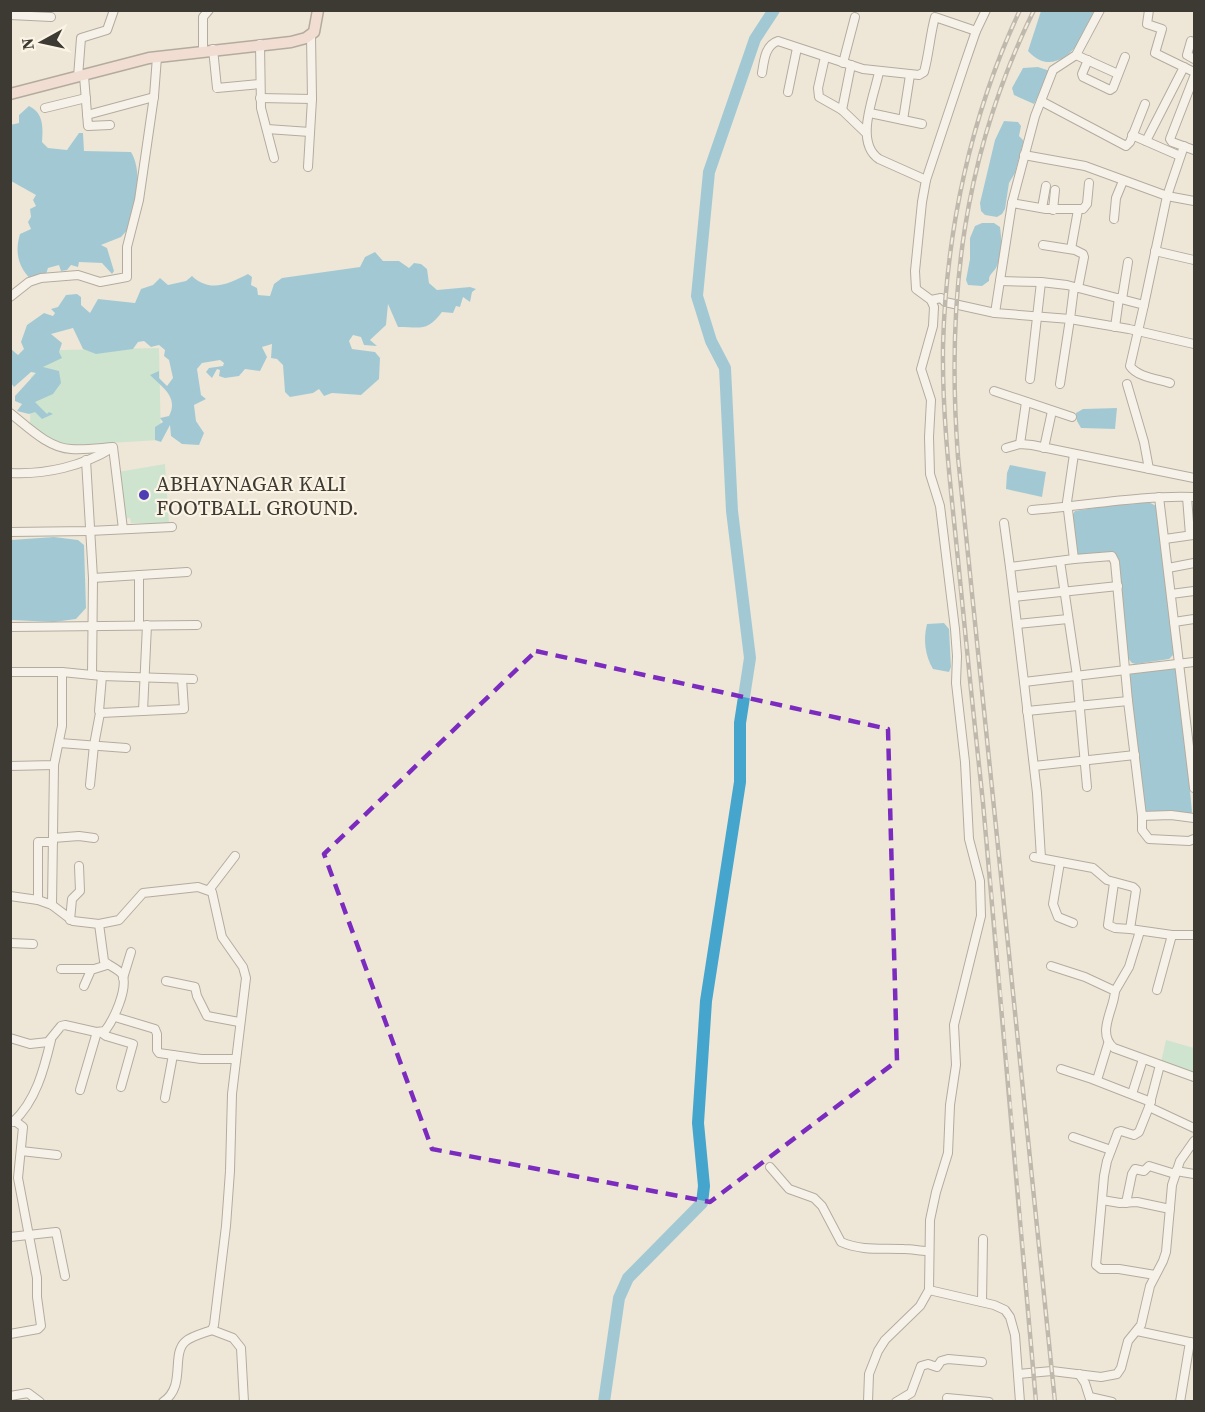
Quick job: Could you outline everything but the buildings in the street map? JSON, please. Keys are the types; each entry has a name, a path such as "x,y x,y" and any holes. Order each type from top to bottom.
{"main road":[{"path":"10,94 157,57 291,42 312,35 318,10"}],"street":[{"path":"110,125 88,126 86,98 81,77 81,38 107,30 114,10"},
{"path":"209,10 203,17 217,88 260,84"},
{"path":"868,1401 869,1374 878,1351 885,1340 932,1291 928,1251 933,1206 948,1153 950,1105 956,1065 954,1025 981,916 980,881 969,839 965,762 956,683 956,645 944,532 940,506 930,474 931,400 921,369 933,326 934,308 931,300 916,289 915,283 926,180 976,31 986,10"},
{"path":"995,313 1012,203 1041,101 1053,70 1076,55 1100,10"},
{"path":"1149,10 1148,24 1161,27 1162,31 1155,53 1194,72"},
{"path":"10,15 51,17"},
{"path":"842,111 855,17"},
{"path":"762,73 766,53 772,43 778,41 879,72 919,75 924,72 935,17 976,31"},
{"path":"308,167 312,99 312,35"},
{"path":"1191,41 1187,55 1194,59"},
{"path":"260,44 260,98 274,158"},
{"path":"789,92 797,48"},
{"path":"1076,55 1118,74"},
{"path":"10,297 29,282 41,279 78,275 100,282 127,277 127,247 139,200 154,97 157,57"},
{"path":"825,57 818,93 822,100 842,111 866,133"},
{"path":"1088,60 1083,77 1112,90 1125,57"},
{"path":"1146,141 1184,67"},
{"path":"879,72 866,133 868,147 872,155 889,165 926,180"},
{"path":"903,120 910,75"},
{"path":"1191,146 1172,142 1170,139 1194,78"},
{"path":"87,115 154,97"},
{"path":"45,108 86,98"},
{"path":"260,98 312,99"},
{"path":"1041,101 1122,145 1128,144 1145,104"},
{"path":"870,113 922,124"},
{"path":"267,129 310,132"},
{"path":"1132,135 1180,156"},
{"path":"1170,383 1132,370 1131,360 1167,196 1180,156 1191,146"},
{"path":"1024,155 1085,166 1167,196 1194,201"},
{"path":"1114,219 1116,198 1123,181"},
{"path":"1012,203 1053,210 1083,209 1087,204 1089,183"},
{"path":"1042,208 1046,186"},
{"path":"1053,210 1056,190"},
{"path":"1071,249 1078,210"},
{"path":"1043,245 1071,249 1081,252 1084,257 1070,319 1060,384"},
{"path":"1155,251 1194,260"},
{"path":"1115,327 1128,262"},
{"path":"1000,281 1041,282 1144,305"},
{"path":"1030,379 1041,282"},
{"path":"931,300 941,298 945,302 995,313 1070,319 1194,344"},
{"path":"1127,384 1144,442 1149,469"},
{"path":"994,391 1072,417"},
{"path":"1020,444 1026,402"},
{"path":"1044,448 1052,411"},
{"path":"10,413 58,446 71,449 114,446"},
{"path":"1006,448 1020,444 1194,478"},
{"path":"10,473 44,472 86,460 114,446"},
{"path":"114,446 123,530"},
{"path":"1074,454 1067,507 1074,559"},
{"path":"86,460 93,578 92,675"},
{"path":"1159,497 1179,663 1192,736 1194,788"},
{"path":"1032,510 1159,497 1191,497 1192,535 1165,539"},
{"path":"1004,523 1034,766 1038,858 1093,868 1114,883 1131,885 1136,890 1130,929"},
{"path":"10,532 172,527"},
{"path":"1010,567 1112,556 1115,561 1118,586 1142,830 1149,839 1189,841 1194,839"},
{"path":"1060,561 1077,676 1087,787"},
{"path":"1168,568 1194,563"},
{"path":"93,578 187,572"},
{"path":"139,575 146,678 143,711"},
{"path":"1014,597 1118,586"},
{"path":"1171,594 1194,591"},
{"path":"1017,624 1068,619"},
{"path":"1174,622 1194,620"},
{"path":"10,627 197,625"},
{"path":"1024,682 1194,662"},
{"path":"10,672 62,672 102,676 193,679"},
{"path":"52,905 54,765 62,726 62,672"},
{"path":"90,785 100,713 102,676"},
{"path":"100,713 184,709 182,679"},
{"path":"1028,711 1128,701"},
{"path":"60,743 126,748"},
{"path":"1034,766 1135,755"},
{"path":"10,766 54,765"},
{"path":"1142,816 1170,815 1194,818"},
{"path":"38,900 38,842 79,836 94,838"},
{"path":"209,890 235,856"},
{"path":"1060,862 1054,909 1058,917 1073,923"},
{"path":"70,920 73,898 80,891 79,866"},
{"path":"1114,883 1108,925 1111,927 1194,935"},
{"path":"10,896 38,900 52,905 70,920 99,924 119,920 143,893 198,887 212,892 222,937 245,974 232,1094 231,1172 226,1226 212,1330"},
{"path":"99,924 104,961 121,973 123,978"},
{"path":"1097,1080 1108,1044 1105,1033 1115,991 1129,968 1140,931"},
{"path":"1157,990 1172,934"},
{"path":"10,943 33,944"},
{"path":"99,1032 105,1031 115,1017 131,952"},
{"path":"61,969 92,969 107,964"},
{"path":"1051,966 1085,977 1115,991"},
{"path":"84,986 92,969"},
{"path":"166,981 195,987 207,1016 239,1022"},
{"path":"115,1017 155,1029 158,1051 201,1059 236,1059"},
{"path":"10,1334 41,1327 36,1294 38,1278 18,1178 23,1127 13,1122 39,1084 51,1040 63,1025 99,1032 133,1044 122,1087"},
{"path":"80,1090 99,1032"},
{"path":"10,1038 30,1044 51,1040"},
{"path":"1108,1044 1194,1077"},
{"path":"165,1098 173,1055"},
{"path":"1132,1094 1143,1059"},
{"path":"1155,1275 1097,1268 1104,1176 1111,1149 1118,1132 1137,1135 1150,1104 1160,1065"},
{"path":"1061,1069 1132,1094 1194,1128"},
{"path":"1073,1137 1111,1149"},
{"path":"1018,1374 1052,1371 1101,1377 1117,1374 1121,1368 1128,1341 1137,1331 1143,1319 1147,1294 1166,1252 1176,1172 1194,1141"},
{"path":"21,1151 57,1155"},
{"path":"1126,1203 1135,1169 1144,1171 1149,1166 1194,1174"},
{"path":"770,1167 789,1189 814,1198 822,1206 840,1242 883,1250 928,1251"},
{"path":"1102,1200 1137,1202 1170,1209"},
{"path":"10,1237 56,1232 65,1276"},
{"path":"982,1302 983,1239"},
{"path":"932,1291 1001,1307 1010,1317 1015,1335 1020,1401"},
{"path":"163,1401 172,1394 176,1386 181,1348 184,1342 212,1330 233,1338 241,1348 244,1401"},
{"path":"1137,1331 1192,1343 1180,1401"},
{"path":"896,1401 911,1393 921,1366 928,1364 937,1367 941,1361 948,1359 982,1362"},
{"path":"1079,1374 1085,1383 1090,1399 1112,1401"},
{"path":"1185,1378 1194,1379"},
{"path":"10,1396 28,1393 40,1401"},
{"path":"947,1398 989,1401"}],"highlighted area":[{"path":"536,651 888,729 897,1061 710,1202 432,1149 324,854"}],"green space":[{"path":"159,348 161,440 58,446 30,425 31,377 60,350"},
{"name":"ABHAYNAGAR KALI FOOTBALL GROUND.","path":"165,464 169,523 131,523 130,518 125,519 118,472"},
{"path":"1166,1040 1194,1048 1194,1073 1161,1062"}],"water":[{"path":"1041,11 1099,11 1079,43 1060,59 1050,62 1039,60 1028,51"},
{"path":"1038,67 1050,71 1034,104 1014,95 1012,88 1023,68"},
{"path":"29,106 40,117 42,142 48,148 67,150 79,133 83,133 84,151 131,152 134,158 138,177 130,219 131,226 121,237 101,245 107,248 114,271 112,274 102,263 79,262 78,267 71,265 67,270 61,271 59,265 48,268 46,274 54,275 41,278 35,283 25,273 19,261 18,241 20,234 31,229 28,222 31,217 30,209 36,206 33,200 36,195 11,181 10,125 19,123 19,115"},
{"path":"1004,121 1018,122 1021,126 1019,136 1023,143 1015,173 1009,183 1005,209 997,217 985,215 981,211 980,203 995,140"},
{"path":"982,223 994,223 1000,227 999,258 989,281 982,286 968,285 966,280 970,259 970,238 975,226"},
{"path":"375,252 383,261 399,261 409,268 414,263 421,264 427,269 429,283 437,290 470,287 476,289 472,292 470,302 463,297 460,307 456,306 453,313 442,312 428,326 418,328 398,327 388,304 386,325 370,340 377,346 364,345 361,337 353,335 349,341 352,349 375,352 380,358 379,379 361,395 332,393 324,396 319,389 313,393 290,397 285,392 283,365 277,359 271,358 272,344 262,347 267,357 260,371 245,369 239,376 225,378 219,376 220,370 217,369 212,378 206,372 209,368 223,366 224,363 220,360 202,363 197,369 201,395 206,399 194,405 196,421 204,433 199,445 182,444 171,436 170,425 161,442 155,440 155,427 163,422 160,418 169,416 172,403 168,393 150,375 159,371 159,378 167,386 173,378 169,360 164,356 165,350 159,345 151,347 144,341 138,342 133,349 96,354 83,349 73,328 51,334 62,343 59,352 62,358 43,367 59,371 61,383 53,394 35,402 47,414 49,412 53,414 42,419 35,412 29,414 17,411 22,404 15,401 15,396 36,373 31,372 14,387 11,383 11,349 18,355 24,349 21,342 27,325 44,313 53,316 55,313 51,309 58,307 66,295 77,294 81,297 81,305 90,313 98,299 135,303 141,289 153,285 160,278 168,285 186,281 192,276 206,284 219,285 248,274 252,277 251,285 257,288 258,295 270,296 274,284 282,278 360,267 365,257"},
{"path":"1117,408 1115,429 1081,428 1077,421 1076,413 1083,409"},
{"path":"1010,465 1046,472 1042,497 1006,489"},
{"path":"1145,500 1156,506 1174,654 1169,659 1136,664 1127,657 1114,554 1082,557 1075,553 1073,514 1075,511"},
{"path":"54,537 78,540 84,545 86,608 76,619 54,622 11,620 11,540"},
{"path":"944,623 949,629 951,667 949,672 933,669 926,647 927,624"},
{"path":"1175,667 1179,674 1192,812 1190,814 1146,812 1129,678 1131,674"}],"waterway":[{"path":"604,1402 619,1298 628,1278 702,1203 704,1186 698,1123 706,1001 740,782 740,723 750,658 732,511 725,368 711,341 697,296 709,172 755,39 774,10"}],"railway":[{"path":"1020,10 988,90 964,174 949,260 943,372 949,474 983,803 1036,1402"},
{"path":"1034,10 1010,64 990,119 976,173 965,228 958,284 955,398 958,457 1055,1402"}],"place":[{"name":"ABHAYNAGAR KALI FOOTBALL GROUND.","path":"144,495"}]}
